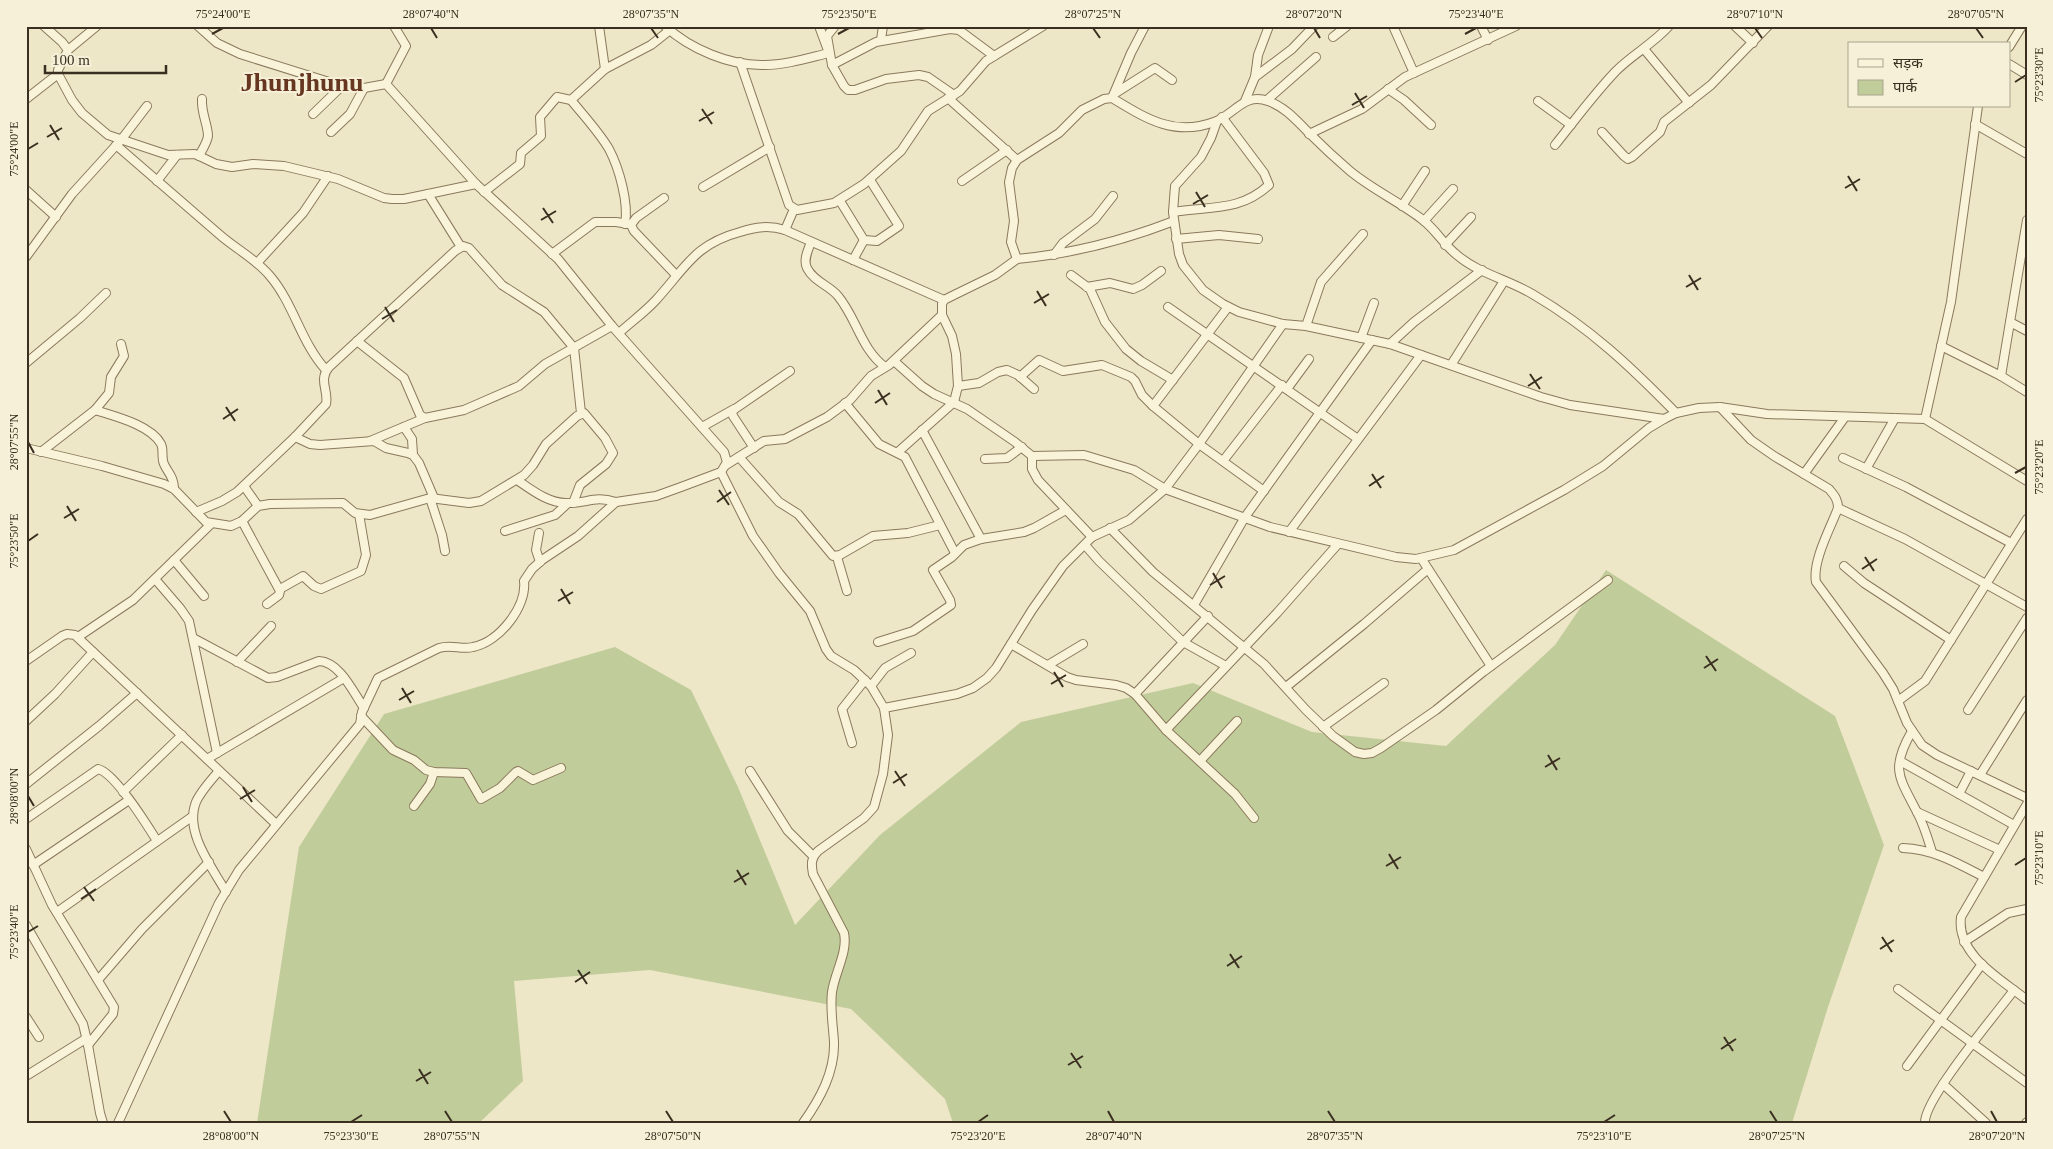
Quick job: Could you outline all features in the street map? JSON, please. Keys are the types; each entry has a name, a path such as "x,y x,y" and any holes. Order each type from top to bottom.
{"street":[{"path":"44,26 68,50"},
{"path":"97,26 68,50 58,70 58,74 72,100 82,112 108,136 119,142 157,152 177,155 195,154 224,166 271,164 328,176 384,198 404,199 476,184"},
{"path":"198,26 217,42 240,54 342,86 364,88 386,84"},
{"path":"386,84 406,46 394,26"},
{"path":"599,26 605,70"},
{"path":"818,26 832,65 844,86 851,90 877,81 920,75 928,77 1018,160"},
{"path":"829,53 828,36 835,26"},
{"path":"881,40 883,26"},
{"path":"740,62 789,205 794,209 840,201 870,180 901,151 928,111 965,87 980,68 994,56 1043,26"},
{"path":"1113,96 1131,53 1145,26"},
{"path":"1245,101 1255,77 1258,55 1269,26"},
{"path":"1255,77 1292,48 1314,26"},
{"path":"1333,38 1347,26"},
{"path":"1393,26 1414,73"},
{"path":"1482,26 1488,40"},
{"path":"1309,134 1362,109 1388,89 1414,73 1516,26"},
{"path":"1555,145 1616,71 1669,26"},
{"path":"1735,26 1753,43"},
{"path":"1602,132 1624,156 1630,158 1660,132 1664,122 1711,85 1768,26"},
{"path":"2010,45 2022,26"},
{"path":"572,100 605,70 651,45 668,28 708,52 740,62 765,65 829,53"},
{"path":"832,65 881,40 957,28 994,56"},
{"path":"1644,48 1689,103"},
{"path":"1267,100 1316,57"},
{"path":"2010,65 2027,75"},
{"path":"1016,259 1011,242 1014,221 1008,182 1012,168 1018,160 1059,133 1082,110 1113,96 1155,68 1172,80"},
{"path":"26,99 58,74"},
{"path":"386,84 476,184 552,254 612,326 724,452 727,458 726,465"},
{"path":"313,114 342,86"},
{"path":"331,132 350,114 364,88"},
{"path":"1388,89 1404,100 1431,125"},
{"path":"1113,96 1160,124 1183,128 1220,119 1245,101 1254,98 1267,100 1294,116 1309,134 1351,172 1372,188 1424,221 1458,257 1531,293 1570,317 1591,333 1637,374 1676,413"},
{"path":"484,192 520,164 521,153 541,136 540,117 557,97 572,100 609,149 621,183 628,224 676,275"},
{"path":"199,156 208,137 202,112 202,99"},
{"path":"1538,101 1571,125"},
{"path":"26,257 72,194 119,142 147,106"},
{"path":"1925,419 1951,302 1978,108"},
{"path":"1173,212 1227,207 1244,200 1269,185 1264,173 1220,119"},
{"path":"1220,119 1201,157 1175,186 1173,212 1179,254 1190,276 1203,290 1239,312 1283,324 1306,326 1390,344 1570,405 1664,419"},
{"path":"1975,124 2027,154"},
{"path":"119,142 157,181 222,237 257,263 270,276 281,292 312,353 326,370"},
{"path":"703,186 770,147"},
{"path":"962,181 1007,150"},
{"path":"157,181 177,155"},
{"path":"1402,206 1426,171"},
{"path":"257,263 288,231 312,201 328,176"},
{"path":"864,240 877,241 899,226 870,180"},
{"path":"1424,221 1453,189"},
{"path":"26,190 56,217"},
{"path":"428,194 460,247"},
{"path":"1054,256 1063,243 1095,219 1113,196"},
{"path":"552,254 595,222 628,224 664,198"},
{"path":"840,201 864,240"},
{"path":"785,230 794,209"},
{"path":"1445,245 1471,217"},
{"path":"2001,376 2027,220"},
{"path":"898,452 954,402 958,386 954,345 942,315 944,300 995,275 1016,259 1054,256 1111,243 1174,221"},
{"path":"619,333 655,301 676,275 704,246 724,236 759,227 785,230 944,300"},
{"path":"1306,326 1321,282 1363,234"},
{"path":"1176,239 1219,235 1258,238"},
{"path":"853,260 864,240"},
{"path":"811,242 806,258 806,267 816,280 839,297 869,352 876,361 886,367"},
{"path":"196,512 231,496 244,486 295,436 326,404 327,398 323,381 326,370 460,247 469,248 502,284 544,312 574,348 580,413"},
{"path":"1390,344 1414,322 1482,270"},
{"path":"1087,287 1110,283 1133,289 1142,285 1161,271"},
{"path":"2018,272 2027,276"},
{"path":"1071,275 1087,287 1095,299 1104,322 1126,348 1141,361 1173,380"},
{"path":"1451,364 1504,281"},
{"path":"26,363 80,318 106,293"},
{"path":"1361,338 1374,303"},
{"path":"1153,406 1228,306"},
{"path":"1168,307 1358,439"},
{"path":"517,480 543,497 560,503 599,498 616,502 656,496 721,472 726,465 767,440 780,440 793,436 846,403 871,376 894,361 942,315"},
{"path":"2010,322 2027,331"},
{"path":"884,708 957,694 974,688 996,668 1063,566 1092,537 1129,520 1165,489 1283,324"},
{"path":"368,441 426,418 464,410 496,397 524,383 545,364 612,326"},
{"path":"1194,605 1245,517 1372,340"},
{"path":"357,341 404,378 420,414 426,418"},
{"path":"41,452 95,410 110,391 111,377 124,356 121,344"},
{"path":"1941,346 2001,376 2027,392"},
{"path":"1289,532 1421,354"},
{"path":"1223,461 1310,359"},
{"path":"1020,377 1039,360 1063,371 1102,365 1133,379 1140,392 1153,406 1199,444 1264,491"},
{"path":"894,361 922,386 934,394 967,409 1032,456 1084,454 1134,470 1165,489 1289,532 1396,557 1421,558 1454,550 1564,490 1602,466 1649,428 1664,419 1676,413 1699,408 1720,407 1767,414 1925,419 2027,481"},
{"path":"958,386 979,383 1002,370 1012,372 1034,389"},
{"path":"702,427 734,409 790,371"},
{"path":"846,403 879,444 905,456 955,553"},
{"path":"1720,407 1751,440 1828,488 1838,502 1838,508 1816,565 1814,575 1816,582 1883,673 1912,731 1922,745 1936,755 2027,798"},
{"path":"734,409 733,416 754,448"},
{"path":"95,410 127,420 154,436 162,446 163,462 173,477 174,489"},
{"path":"26,448 164,484 174,489 196,512 211,524 231,526 242,521 258,506 270,504 343,503 359,514 378,514 432,498 475,502 489,497 517,480 533,465 546,444 580,413"},
{"path":"504,531 554,515 570,503 580,485 606,464 613,453 610,445 589,416 580,413"},
{"path":"1804,474 1845,417"},
{"path":"1866,469 1895,418"},
{"path":"404,427 412,439 413,455 419,463 432,498 445,551"},
{"path":"922,430 981,538"},
{"path":"295,436 314,445 375,441 386,448 413,455"},
{"path":"985,459 1007,458 1022,448"},
{"path":"1032,456 1032,469 1038,480 1092,537"},
{"path":"739,457 779,502 798,514 831,554 837,557 847,591"},
{"path":"1843,458 1906,487 2011,543"},
{"path":"721,472 753,536 810,611 826,649 831,656 854,670 871,686 884,708 888,735 883,774 874,807 864,818 818,851 813,856 811,864 813,874 844,933 845,940 844,951 835,974 832,994 834,1044 832,1066 826,1084 803,1123"},
{"path":"244,486 258,506"},
{"path":"118,1123 199,945 226,892 239,870 360,724 364,708 378,678 395,668 448,646 466,648 478,646 498,633 509,623 522,601 525,590 524,581 532,569 578,536 616,502"},
{"path":"1838,508 1905,539 2027,607"},
{"path":"878,642 914,631 950,605 950,600 933,570 952,557 961,547 981,538 1024,532 1066,510"},
{"path":"280,589 303,576 314,586 321,589 361,571 366,555 359,514"},
{"path":"1898,701 1925,681 2027,519"},
{"path":"242,521 280,589 280,594 267,604"},
{"path":"78,637 126,606 211,524"},
{"path":"837,557 873,536 908,533 940,525"},
{"path":"1110,528 1153,572 1245,646 1323,727 1355,752 1372,753 1436,710 1490,666 1608,580"},
{"path":"539,534 536,550 540,562"},
{"path":"1085,544 1099,561 1183,642 1226,666"},
{"path":"1166,730 1277,613 1338,544"},
{"path":"1421,558 1490,666"},
{"path":"174,560 204,596"},
{"path":"1844,566 1864,583 1951,640"},
{"path":"1286,687 1364,624 1428,568"},
{"path":"155,579 187,617 217,753"},
{"path":"1135,694 1208,616"},
{"path":"1968,710 2027,618"},
{"path":"237,662 271,626"},
{"path":"26,661 62,636 71,634 78,637 276,824"},
{"path":"193,638 262,676 271,678 319,661 325,662 336,668 364,708"},
{"path":"1011,644 1076,680 1116,685 1126,688 1135,694 1166,730 1235,794 1254,818"},
{"path":"1048,665 1083,644"},
{"path":"26,721 55,694 93,652"},
{"path":"871,686 885,668 911,653"},
{"path":"207,759 344,678"},
{"path":"852,744 842,709 864,680"},
{"path":"1323,727 1384,683"},
{"path":"26,784 137,693"},
{"path":"1980,775 2027,700"},
{"path":"361,716 393,750 414,760 426,770 434,772 464,772 482,800 503,786 518,771 533,780 561,768"},
{"path":"1200,761 1237,721"},
{"path":"1912,731 1901,752 1900,778 1918,812 1932,852"},
{"path":"123,792 182,735"},
{"path":"1900,761 2014,825"},
{"path":"26,819 98,768 105,772 123,792 158,841"},
{"path":"219,770 197,801 193,816 198,838 226,892"},
{"path":"750,771 788,831 813,856"},
{"path":"1958,794 1970,771"},
{"path":"414,806 430,784 434,772"},
{"path":"33,865 129,800"},
{"path":"2027,804 1961,917 1959,929 1968,950 1982,964 2027,1000"},
{"path":"1918,812 2000,850"},
{"path":"57,912 193,816"},
{"path":"1902,848 1916,848 1932,852 1984,877"},
{"path":"26,849 57,912 112,1003 114,1012 88,1042 26,1076"},
{"path":"98,980 142,929 209,862"},
{"path":"1964,942 2008,913 2027,909"},
{"path":"26,925 77,1012 88,1042 103,1123"},
{"path":"1907,1066 1982,964"},
{"path":"1898,989 2027,1083"},
{"path":"1925,1123 1925,1114 1944,1084 2014,990"},
{"path":"26,1018 39,1037"},
{"path":"1944,1084 1986,1123"}],"green space":[{"path":"1606,570 1835,716 1884,845 1828,1007 1792,1123 953,1123 945,1099 851,1009 650,970 514,981 523,1081 479,1123 257,1123 299,847 384,714 615,647 691,690 738,787 795,925 880,835 1021,722 1193,683 1312,732 1446,746 1555,645"}],"district":[{"name":"Jhunjhunu","path":"302,82"}]}
